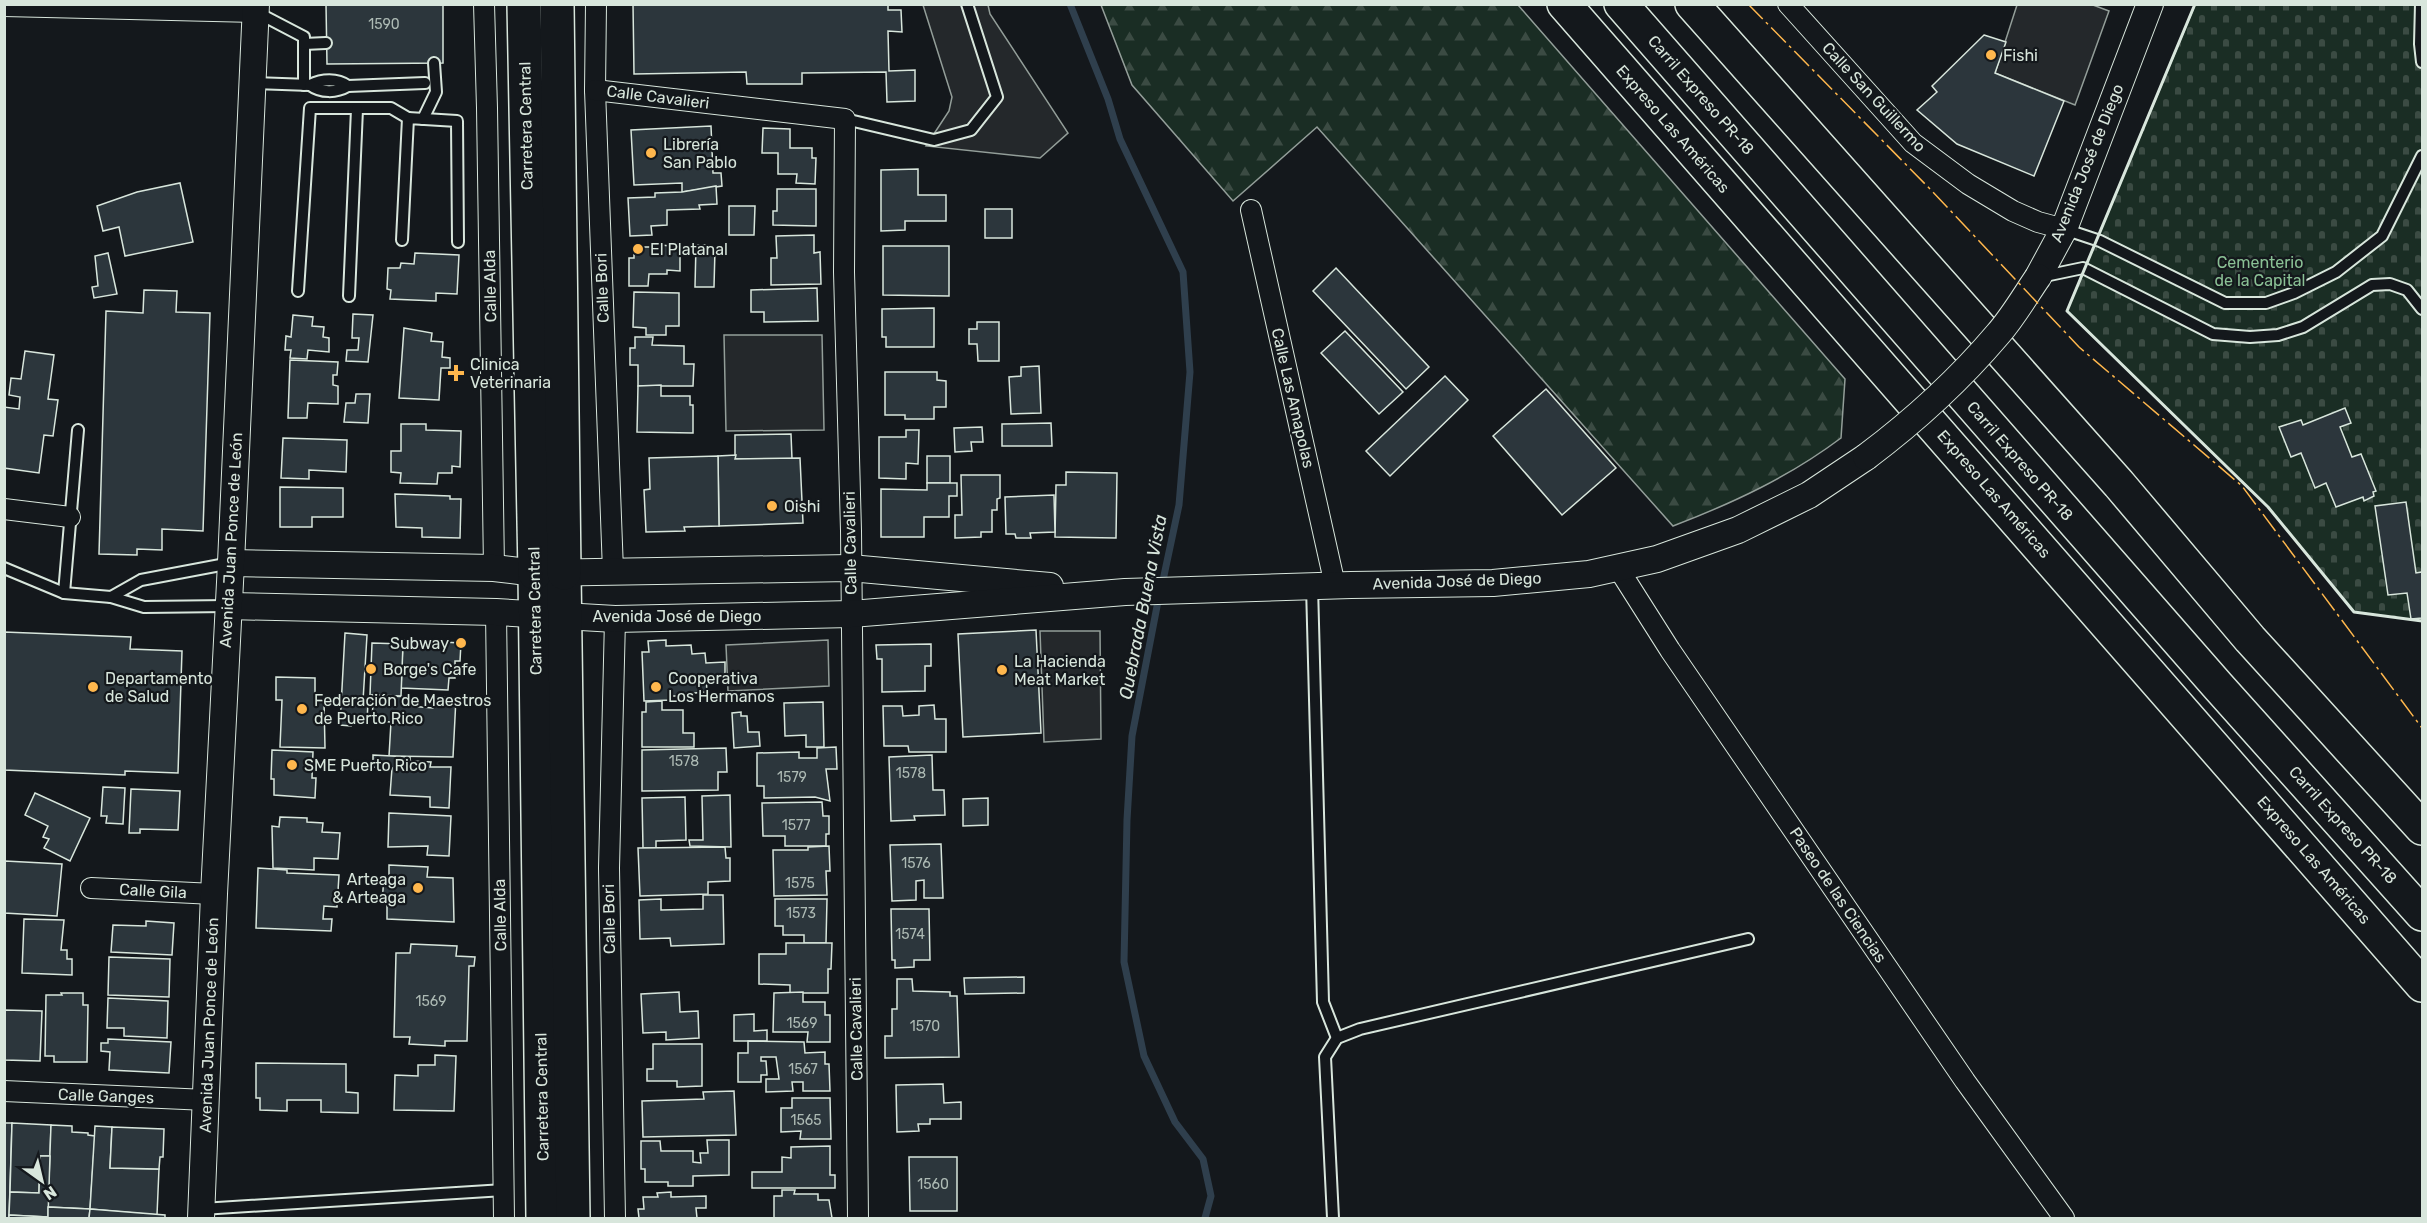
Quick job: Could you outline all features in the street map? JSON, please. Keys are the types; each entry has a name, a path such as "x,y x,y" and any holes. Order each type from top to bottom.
{"highway":[{"name":"Carretera Central","path":"524,4 549,573 573,1218"},
{"name":"Carretera Central","path":"549,573 557,4"},
{"name":"Expreso Las Américas","path":"1564,4 2422,985"},
{"name":"Carril Expreso PR-18","path":"1622,4 2217,685 2422,914"},
{"path":"1692,4 2119,484 2250,639 2422,828"},
{"name":"Carretera Central","path":"543,1218 550,615"}],"street":[{"name":"Calle Alda","path":"484,4 488,108 494,568"},
{"name":"Calle Bori","path":"596,4 594,90 613,571"},
{"name":"Calle San Guillermo","path":"1788,4 1913,143 1968,184 2013,211 2038,222 2064,229"},
{"name":"Avenida José de Diego","path":"228,606 496,612 615,619 851,614 1125,592 1492,583 1589,574 1656,559 1738,530 1809,495 1866,458 1955,381 2000,333 2038,277 2064,229 2150,4"},
{"path":"4,6 256,8"},
{"name":"Avenida Juan Ponce de León","path":"201,1214 256,8"},
{"name":"Calle Cavalieri","path":"594,90 845,119 844,272 851,614 858,1218"},
{"name":"Calle Las Amapolas","path":"1251,210 1324,586"},
{"path":"4,510 70,517"},
{"name":"Avenida José de Diego","path":"231,563 494,568 549,573 850,568 1125,592"},
{"name":"Paseo de las Ciencias","path":"1618,568 1670,650 1958,1072 2064,1218"},
{"name":"Calle Alda","path":"496,612 504,1218"},
{"name":"Calle Bori","path":"615,619 609,868 615,1218"},
{"name":"Calle Gila","path":"91,888 214,894"},
{"name":"Calle Ganges","path":"4,1091 207,1100"}],"lane":[{"path":"845,119 934,140 971,130 997,97 967,4"},
{"path":"2421,4 2422,62"},
{"path":"256,8 304,37 307,85"},
{"path":"304,44 326,43"},
{"path":"423,119 436,92 434,63"},
{"path":"252,83 307,85 318,81 340,81 348,86 425,83"},
{"path":"298,291 310,108 391,108 408,118 458,121 458,242"},
{"path":"349,296 357,109"},
{"path":"402,240 408,118"},
{"path":"2064,229 2100,241 2225,303 2266,303 2294,293 2336,272 2382,236 2422,156"},
{"path":"2038,277 2083,268 2213,334 2250,337 2278,335 2303,327 2372,285 2390,284 2407,290 2422,309"},
{"path":"64,593 78,430"},
{"path":"111,597 141,580 231,563"},
{"path":"4,568 64,593 111,597 144,607 228,606"},
{"path":"1324,586 1323,1002 1337,1038"},
{"path":"1333,1218 1325,1057 1337,1038 1360,1029 1748,939"},
{"path":"201,1214 504,1190"}],"green space":[{"path":"1101,5 1518,5 1845,379 1841,438 1801,465 1760,488 1673,526 1317,127 1233,201 1132,85"},
{"name":"Cementerio de la Capital","path":"2195,5 2422,5 2422,621 2354,612 2268,507 2067,311"}],"shaded area":[{"path":"923,5 988,5 990,14 1068,133 1040,158 926,146 949,111 952,97"},
{"path":"2017,5 2093,5 2109,11 2075,105 1995,73"},
{"path":"724,335 822,335 824,430 726,431"},
{"path":"1040,631 1100,631 1101,739 1044,742"},
{"path":"828,640 829,686 728,691 726,645"}],"building":[{"path":"326,4 443,4 443,63 327,64"},
{"path":"633,4 888,4 888,10 901,10 902,32 888,31 889,71 915,70 915,101 887,102 886,72 802,73 802,84 747,84 746,72 634,74"},
{"path":"1984,35 2006,42 1995,73 2064,101 2034,176 1957,144 1917,110 1937,92 1932,86"},
{"path":"711,126 713,173 721,173 722,186 682,192 682,183 634,185 631,130"},
{"path":"763,128 790,129 790,148 812,148 812,158 816,158 815,184 796,183 797,174 778,174 778,153 762,153"},
{"path":"918,169 918,195 946,195 946,221 905,221 905,230 881,231 881,170"},
{"path":"180,183 193,242 125,256 119,227 103,231 97,206 137,192"},
{"path":"716,186 717,204 699,205 700,209 667,210 667,225 651,226 652,235 630,236 628,198 655,197 655,193 682,192"},
{"path":"777,189 816,189 816,226 773,225 773,211 777,211"},
{"path":"729,206 755,206 754,235 729,235"},
{"path":"985,209 1012,209 1012,238 985,238"},
{"path":"814,235 814,253 820,252 821,284 771,285 771,258 777,258 776,236"},
{"path":"651,244 680,247 680,271 667,270 667,274 649,274 648,286 629,286 629,258 634,258 634,247 651,247"},
{"path":"696,245 709,245 709,249 715,249 714,287 695,287"},
{"path":"883,246 949,246 949,296 883,295"},
{"path":"108,253 117,294 94,298 92,287 98,286 95,256"},
{"path":"415,253 459,255 457,294 436,293 436,301 390,299 391,290 387,289 388,268 400,268 401,263 414,264"},
{"path":"1336,268 1429,367 1406,389 1313,291"},
{"path":"817,288 818,321 764,322 764,312 751,312 751,290"},
{"path":"144,290 177,291 176,312 210,313 203,531 162,529 162,550 137,549 137,555 99,554 106,311 143,313"},
{"path":"634,292 679,293 679,326 666,326 666,335 646,335 646,328 633,327"},
{"path":"934,308 934,347 886,347 886,337 882,337 882,309"},
{"path":"353,314 373,315 368,362 346,361 347,350 358,350 359,338 352,338"},
{"path":"293,315 313,317 312,326 324,327 323,337 329,338 329,352 308,350 307,359 290,358 291,350 285,350 286,336 291,337"},
{"path":"977,322 999,322 999,361 978,361 977,344 969,344 969,329 977,329"},
{"path":"404,328 432,333 431,341 443,342 442,357 450,358 450,368 441,368 439,400 399,398"},
{"path":"1345,331 1403,392 1379,414 1321,353"},
{"path":"635,337 653,337 652,345 684,346 684,364 694,364 693,386 638,386 638,365 630,365 630,348 635,348"},
{"path":"25,351 54,355 48,399 58,400 53,436 44,435 39,473 4,468 4,407 19,409 20,397 9,395 11,378 21,379"},
{"path":"290,360 338,362 337,375 333,375 333,385 338,386 338,404 308,403 307,418 288,418"},
{"path":"1039,366 1041,413 1011,414 1009,377 1021,376 1021,367"},
{"path":"885,372 937,372 937,380 946,381 946,407 934,407 934,419 905,419 905,415 885,415"},
{"path":"1445,376 1468,400 1390,476 1366,451"},
{"path":"661,385 661,396 690,396 690,405 693,405 693,433 637,432 638,386"},
{"path":"1546,389 1616,468 1562,515 1493,436"},
{"path":"356,394 370,394 368,423 344,422 346,403 355,403"},
{"path":"2345,408 2351,423 2340,427 2352,457 2361,454 2376,491 2373,492 2374,496 2364,501 2363,497 2336,507 2326,483 2315,488 2301,453 2291,457 2279,427 2301,420 2303,425"},
{"path":"1051,423 1052,446 1002,446 1002,424"},
{"path":"401,424 426,424 426,430 461,431 460,467 452,466 452,473 438,473 437,484 400,483 401,473 391,472 391,451 401,451"},
{"path":"982,427 983,442 971,442 972,451 955,452 954,428"},
{"path":"906,430 919,430 918,464 906,463 906,479 879,478 879,437 906,437"},
{"path":"791,434 792,459 735,459 735,435"},
{"path":"283,438 347,440 346,472 309,470 309,479 281,478"},
{"path":"736,455 735,459 800,458 803,523 719,526 718,456"},
{"path":"718,456 719,526 684,527 685,531 646,532 644,490 650,489 649,458"},
{"path":"927,456 950,456 950,483 927,483"},
{"path":"1066,472 1117,473 1116,538 1055,537 1056,485 1066,485"},
{"path":"961,475 1000,475 1000,498 997,499 997,510 992,510 992,532 981,532 981,537 955,538 955,515 962,515"},
{"path":"927,483 957,483 957,496 949,496 949,517 924,517 924,537 881,537 881,489 927,490"},
{"path":"280,487 343,488 343,517 312,517 312,527 280,527"},
{"path":"395,494 450,496 450,499 461,499 460,538 422,537 422,528 396,527"},
{"path":"1054,495 1055,532 1030,533 1031,538 1016,538 1015,534 1006,534 1005,497"},
{"path":"2406,502 2416,573 2422,572 2422,618 2411,619 2407,593 2388,595 2375,506"},
{"path":"1036,630 1041,733 963,737 958,634"},
{"name":"Departamento de Salud","path":"4,632 131,637 130,649 182,651 178,773 125,771 125,775 4,770"},
{"path":"345,633 367,635 363,701 368,701 367,722 351,722 351,726 340,725"},
{"path":"403,640 461,643 460,661 455,661 455,678 449,678 448,690 401,688"},
{"path":"666,640 666,646 691,645 692,654 705,653 706,663 725,662 725,675 706,676 707,692 672,696 672,700 644,701 642,652 649,652 648,641"},
{"path":"372,643 403,644 401,696 370,695"},
{"path":"931,644 931,666 925,666 925,691 882,692 882,659 877,659 876,645"},
{"name":"Federación de Maestros de Puerto Rico","path":"276,677 315,678 315,701 324,701 325,748 280,747 282,700 276,700"},
{"path":"370,695 410,697 409,706 433,708 434,697 456,698 453,757 389,756 391,722 372,721 373,703 370,703"},
{"path":"662,701 662,710 683,710 683,733 694,733 694,747 642,747 642,712 646,712 646,702"},
{"path":"823,702 824,747 806,747 806,735 785,736 784,703"},
{"path":"934,705 935,719 946,719 946,752 909,752 908,746 884,746 883,706 902,706 903,716 919,715 919,706"},
{"path":"741,712 741,716 747,716 748,732 759,732 760,746 734,748 732,713"},
{"path":"836,747 837,769 826,769 830,801 815,797 764,798 764,786 757,786 757,753 799,752 799,758 817,758 817,748"},
{"path":"726,748 727,772 718,772 718,790 642,791 642,750"},
{"name":"SME Puerto Rico","path":"272,750 313,752 312,778 316,778 315,798 274,795 274,779 271,779"},
{"path":"373,755 410,757 410,761 431,762 430,767 451,767 449,808 430,807 430,797 390,795 392,768 373,767"},
{"path":"932,755 933,790 944,790 945,815 914,816 915,820 891,821 889,757"},
{"path":"103,787 125,788 123,824 106,823 107,816 101,816"},
{"path":"131,789 180,791 178,830 140,829 140,833 129,833"},
{"path":"35,793 90,818 70,861 44,848 49,839 43,837 48,826 25,815"},
{"path":"730,795 731,847 690,846 689,840 703,840 702,796"},
{"path":"685,797 686,840 656,841 656,848 643,848 642,798"},
{"path":"988,798 988,825 963,826 963,799"},
{"path":"822,802 823,816 829,816 826,846 785,846 785,836 763,836 762,803"},
{"path":"389,813 451,816 449,856 427,855 428,846 388,847"},
{"path":"280,817 307,818 307,822 323,823 322,832 340,833 338,859 314,858 314,870 273,868 272,826 279,827"},
{"path":"941,844 943,898 924,898 924,880 916,881 916,900 892,901 890,845"},
{"path":"829,846 830,871 826,871 827,895 774,896 773,850 808,850 808,847"},
{"path":"725,847 726,858 730,858 730,881 708,882 708,894 640,896 638,848"},
{"path":"5,861 62,864 57,916 4,913"},
{"name":"Arteaga & Arteaga","path":"389,865 428,867 427,877 453,878 454,922 387,919 387,904 382,904 384,876 389,877"},
{"path":"258,868 287,870 287,873 339,875 337,907 324,906 323,919 332,919 331,931 256,928"},
{"path":"703,895 723,895 724,944 671,946 670,938 640,939 639,900 661,899 661,910 703,909"},
{"path":"775,899 827,899 826,943 804,943 804,935 783,935 783,926 775,926"},
{"path":"891,909 929,909 930,960 914,960 914,967 895,968 895,960 892,960"},
{"path":"24,919 64,920 61,950 67,950 67,959 72,959 72,975 22,973"},
{"path":"146,921 174,923 172,955 111,952 113,925 146,926"},
{"path":"786,943 832,943 831,969 828,969 828,993 790,993 790,985 759,984 759,954 786,954"},
{"path":"411,944 457,946 456,956 475,957 474,966 469,966 467,1041 445,1041 445,1046 409,1044 410,1037 394,1037 396,953 410,953"},
{"path":"109,957 170,959 169,997 108,995"},
{"path":"1024,977 1024,993 965,994 964,978"},
{"path":"897,979 912,979 913,991 950,992 950,996 957,996 959,1057 885,1058 885,1036 892,1036 892,1009 897,1009"},
{"path":"679,992 680,1012 698,1011 699,1038 666,1040 666,1032 643,1033 641,994"},
{"path":"803,992 803,1002 825,1002 825,1015 830,1015 830,1042 807,1042 808,1032 773,1032 774,993"},
{"path":"61,993 83,993 83,1005 88,1005 87,1062 54,1062 54,1056 45,1056 46,995 62,995"},
{"path":"108,998 168,1001 167,1038 124,1036 124,1028 107,1028"},
{"path":"4,1010 42,1011 40,1061 4,1060"},
{"path":"754,1014 754,1031 767,1030 767,1041 734,1041 734,1015"},
{"path":"108,1039 171,1042 169,1073 109,1070 110,1052 101,1051 101,1043 108,1043"},
{"path":"748,1041 804,1042 805,1053 825,1052 825,1064 829,1064 830,1091 803,1091 803,1082 792,1082 793,1091 766,1092 766,1079 779,1079 776,1057 761,1057 761,1061 766,1061 767,1075 761,1075 761,1082 738,1082 738,1053 748,1053"},
{"path":"653,1044 702,1044 702,1086 677,1087 677,1081 647,1081 647,1069 653,1069"},
{"path":"435,1055 456,1056 454,1111 394,1110 395,1075 418,1076 418,1065 435,1065"},
{"path":"256,1063 346,1064 346,1092 358,1093 358,1113 321,1112 321,1100 287,1100 287,1111 260,1110 260,1098 256,1098"},
{"path":"943,1084 944,1103 961,1102 961,1119 930,1119 930,1124 918,1124 919,1131 897,1132 896,1085"},
{"path":"734,1091 736,1135 643,1137 642,1101 704,1099 703,1092"},
{"path":"792,1098 830,1098 831,1139 800,1139 801,1131 781,1132 781,1108 792,1108"},
{"path":"4,1123 12,1123 9,1218 4,1218"},
{"path":"12,1123 51,1125 50,1156 40,1156 39,1193 10,1192"},
{"path":"51,1125 72,1126 72,1132 95,1136 90,1209 48,1207"},
{"path":"95,1126 112,1127 110,1168 159,1169 157,1215 90,1209"},
{"path":"112,1127 164,1129 163,1157 160,1157 159,1169 110,1168"},
{"path":"707,1140 729,1140 729,1175 693,1176 693,1186 668,1186 668,1182 645,1182 645,1169 641,1169 641,1141 660,1141 661,1151 693,1151 693,1162 701,1163 700,1153 708,1153"},
{"path":"830,1146 830,1175 835,1175 835,1188 752,1188 752,1172 782,1172 782,1157 791,1158 791,1147"},
{"path":"40,1156 50,1156 48,1217 9,1215 10,1192 39,1193"},
{"path":"909,1157 957,1157 957,1211 910,1211"},
{"path":"782,1190 795,1190 794,1194 818,1194 818,1200 829,1200 832,1218 774,1218 774,1196 782,1196"},
{"path":"671,1192 671,1197 706,1196 706,1208 696,1208 697,1218 639,1218 638,1209 644,1209 643,1197 658,1197 657,1193"},
{"path":"48,1207 90,1209 89,1218 9,1218 9,1215 48,1217"},
{"path":"90,1209 165,1215 165,1218 89,1218"}],"waterway":[{"name":"Quebrada Buena Vista","path":"1070,4 1108,99 1120,139 1183,272 1190,372 1179,505 1162,585"},
{"name":"Quebrada Buena Vista","path":"1159,596 1132,736 1127,820 1124,962 1144,1056 1175,1122 1203,1159 1211,1196 1205,1218"}],"wall":[{"path":"2195,4 2067,311 2268,507 2354,612 2422,621"}],"power":[{"path":"1748,4 1931,190 2079,347 2242,486 2422,728"}],"place":[{"name":"Fishi","path":"1991,55"},
{"name":"Librería San Pablo","path":"651,153"},
{"name":"El Platanal","path":"638,249"},
{"name":"Clinica Veterinaria","path":"456,373"},
{"name":"Oishi","path":"772,506"},
{"name":"Subway","path":"461,643"},
{"name":"Borge's Cafe","path":"371,669"},
{"name":"La Hacienda Meat Market","path":"1002,670"},
{"name":"Departamento de Salud","path":"93,687"},
{"name":"Cooperativa Los Hermanos","path":"656,687"},
{"name":"Federación de Maestros de Puerto Rico","path":"302,709"},
{"name":"SME Puerto Rico","path":"292,765"},
{"name":"Arteaga & Arteaga","path":"418,888"}]}
